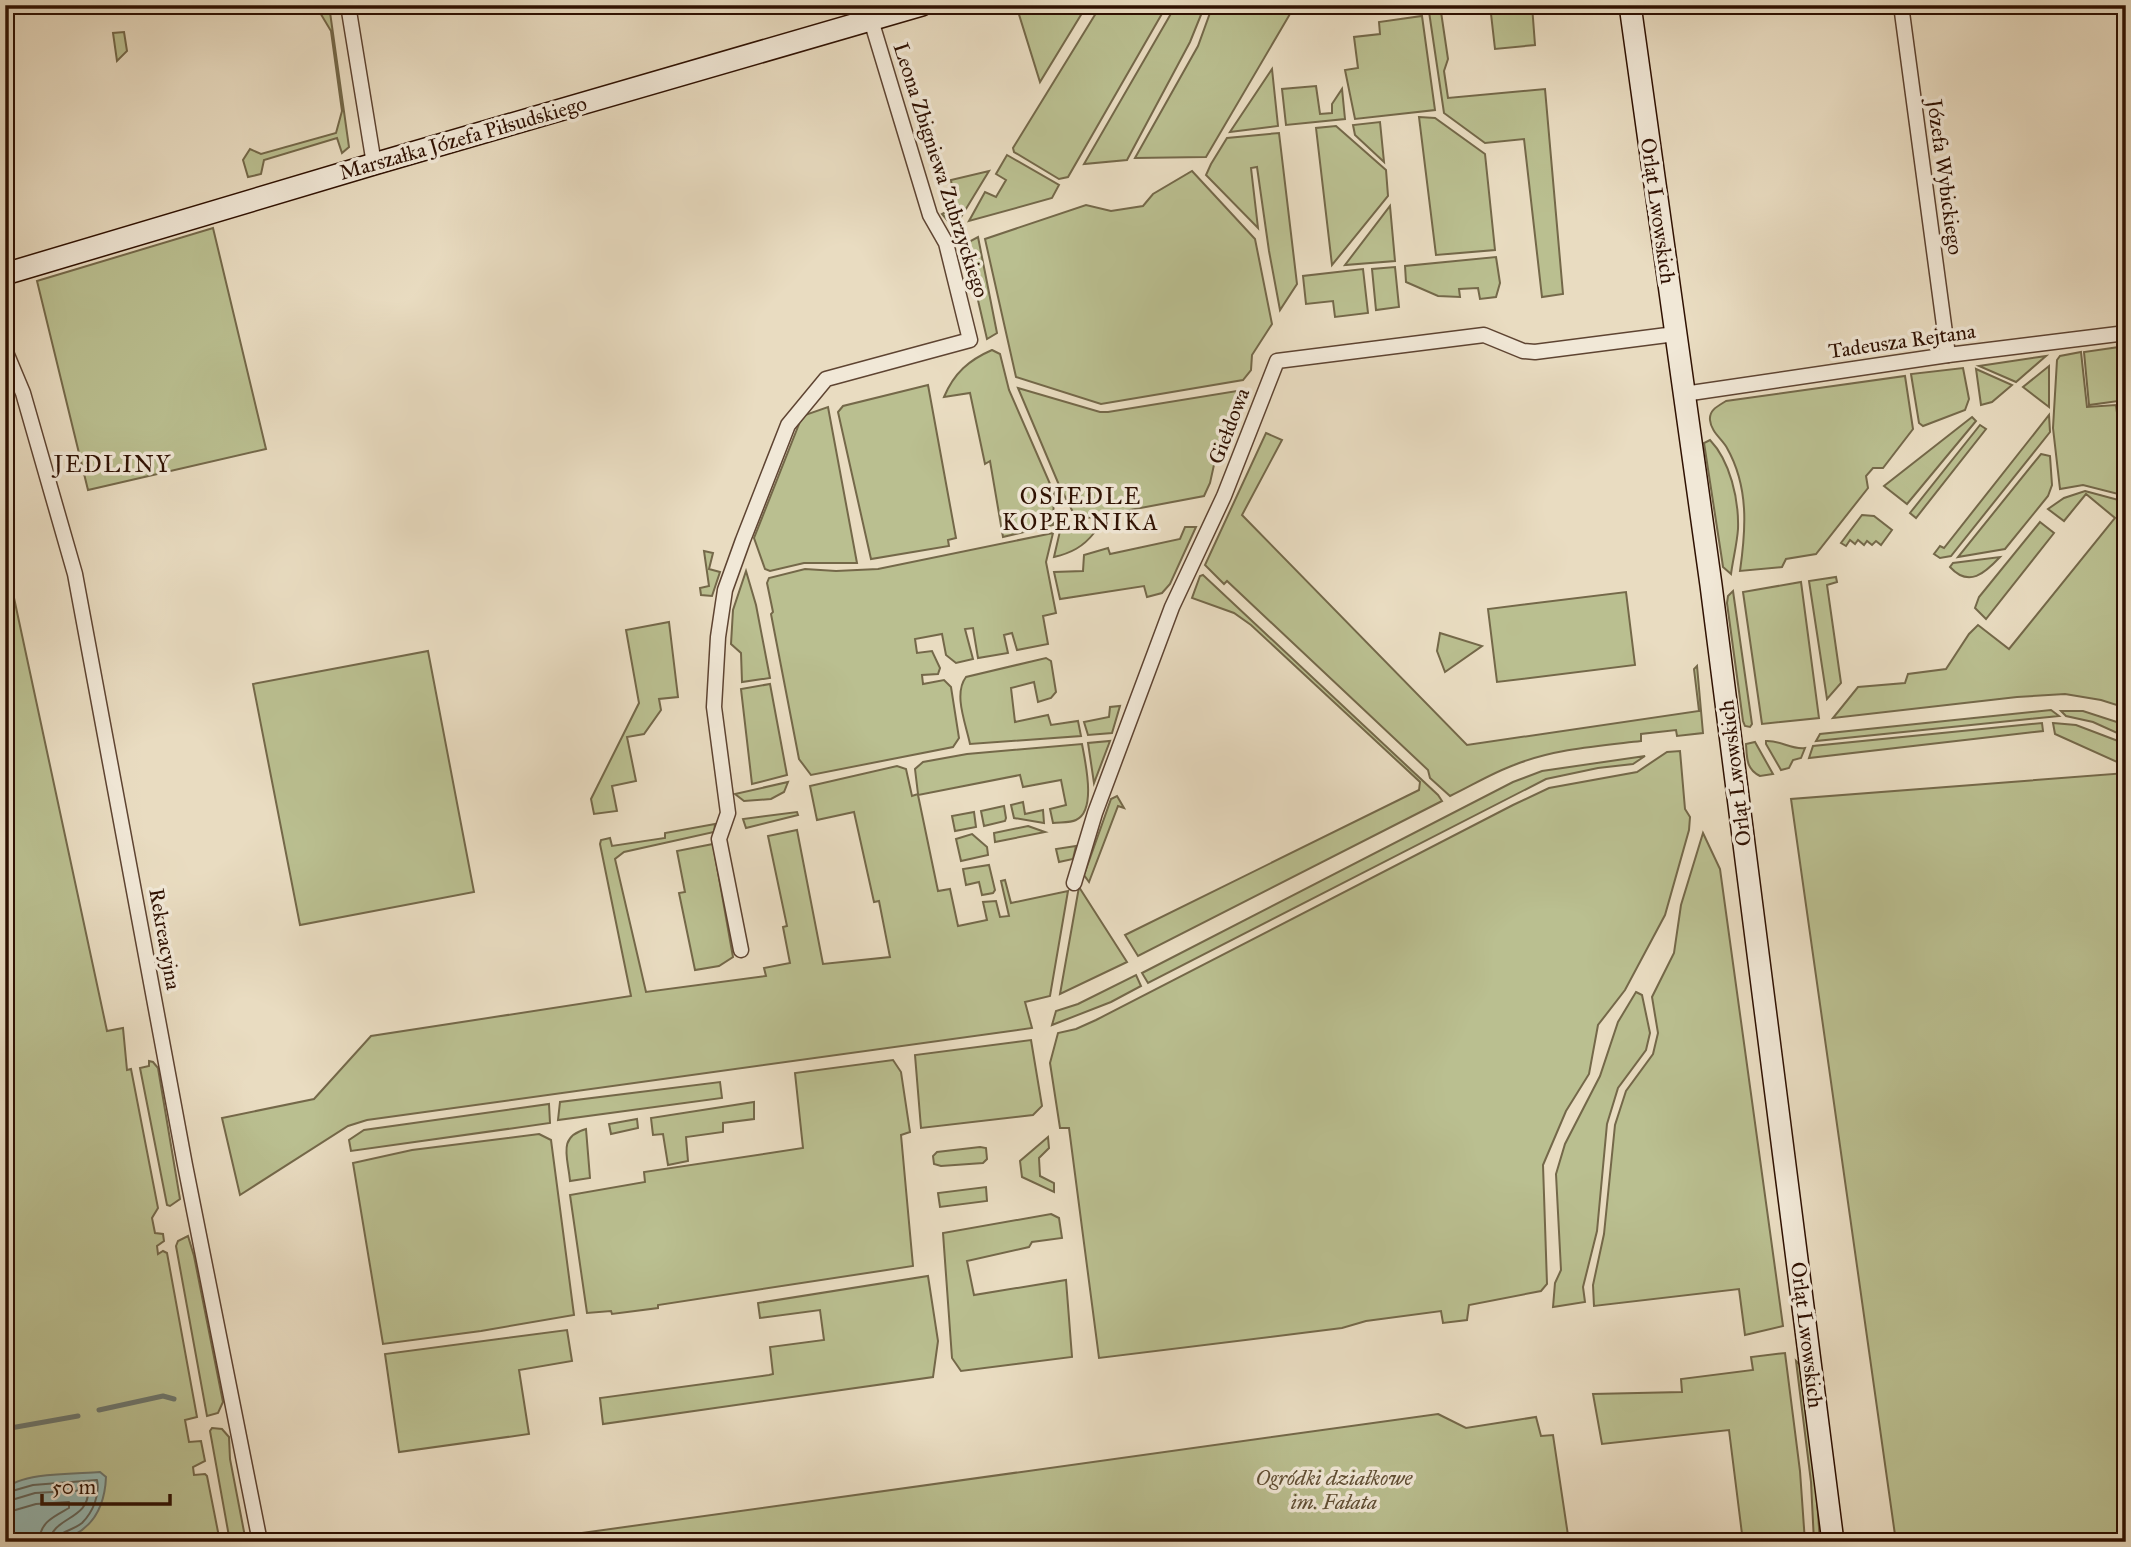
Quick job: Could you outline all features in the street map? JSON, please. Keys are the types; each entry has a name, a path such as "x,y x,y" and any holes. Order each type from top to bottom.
{"main road":[{"name":"Marszałka Józefa Piłsudskiego","path":"5,274 870,13 922,5"},
{"name":"Orląt Lwowskich","path":"1629,5 1731,738 1833,1542"}],"street":[{"path":"348,5 374,164"},
{"name":"Józefa Wybickiego","path":"1901,5 1948,355"},
{"name":"Leona Zbigniewa Zubrzyckiego","path":"741,950 719,839 728,813 714,707 718,637 725,590 743,540 788,425 826,379 970,340 946,243 930,215 870,13"},
{"name":"Tadeusza Rejtana","path":"1684,394 1948,355 2126,333"},
{"name":"Giełdowa","path":"1074,883 1096,813 1172,607 1224,496 1277,361 1484,335 1523,351 1535,352 1675,334"},
{"name":"Rekreacyjna","path":"5,350 26,406 75,573 185,1165 260,1542"}],"green space":[{"path":"322,5 329,5 349,147 342,153 337,138 264,160 261,174 248,177 243,160 250,149 261,154 336,133 342,111 331,31 319,11"},
{"path":"1030,5 1087,5 1040,82 1017,8"},
{"path":"1101,5 1167,5 1068,177 1059,179 1014,152 1013,148"},
{"path":"1176,5 1205,5 1190,42 1127,160 1084,164"},
{"path":"1215,5 1281,5 1290,14 1206,157 1135,158 1198,46"},
{"path":"1428,5 1440,5 1448,59 1444,71 1448,98 1545,89 1563,294 1542,297 1524,139 1485,143 1444,113"},
{"path":"1490,5 1532,5 1535,45 1495,49"},
{"path":"1422,16 1435,110 1355,119 1345,70 1358,68 1354,37 1380,34 1379,22"},
{"path":"124,32 127,51 117,61 113,33"},
{"path":"1272,69 1278,126 1230,132"},
{"path":"1316,86 1320,114 1332,113 1332,104 1342,89 1345,119 1286,125 1282,89"},
{"path":"1419,117 1435,118 1485,154 1495,250 1436,255"},
{"path":"1380,122 1384,162 1355,135 1353,125"},
{"path":"1336,126 1386,170 1388,196 1332,265 1316,128"},
{"path":"1279,133 1297,284 1280,310 1257,167 1251,168 1258,228 1206,175 1227,138"},
{"path":"1007,155 1059,185 1052,198 969,221 985,192 996,197 1006,180 996,174"},
{"path":"989,171 958,222 948,221 942,214 955,207 951,180"},
{"path":"1192,171 1255,239 1272,324 1252,355 1251,370 1243,380 1101,404 1016,377 985,239 1086,205 1111,211 1143,206 1153,194"},
{"path":"1390,206 1395,261 1345,265"},
{"path":"213,228 266,449 88,490 37,281"},
{"path":"978,237 997,333 987,339 965,244"},
{"path":"1496,257 1500,283 1496,297 1480,299 1478,288 1459,289 1460,297 1438,296 1406,282 1405,266"},
{"path":"1395,267 1399,307 1376,310 1372,269"},
{"path":"1363,269 1368,313 1335,317 1333,301 1306,304 1303,276"},
{"path":"2126,346 2126,400 2089,405 2084,352"},
{"path":"992,350 1000,354 1009,390 1054,493 1053,525 1003,537 990,461 985,464 970,393 944,397 963,368"},
{"path":"2081,352 2087,407 2116,405 2120,436 2126,434 2126,496 2083,485 2060,489 2053,428 2057,360 2060,356"},
{"path":"2046,356 2016,382 1979,366"},
{"path":"2049,366 2049,407 2023,387"},
{"path":"1963,368 1969,399 1965,410 1923,426 1919,423 1911,374"},
{"path":"1976,369 2012,385 1992,402 1981,405"},
{"path":"1905,376 1913,429 1883,468 1873,468 1866,476 1868,488 1816,554 1786,559 1782,567 1740,571 1744,540 1742,493 1734,463 1711,424 1713,411 1726,401"},
{"path":"928,385 956,538 948,540 949,546 871,559 838,412 843,406"},
{"path":"1018,388 1100,412 1243,390 1221,433 1210,483 1204,496 1077,520 1059,485"},
{"path":"828,407 857,563 804,563 770,571 765,569 754,538 801,419"},
{"path":"2049,415 2050,432 1951,556 1940,558 1934,554 1940,546 1944,548"},
{"path":"1972,417 1976,421 1907,504 1884,486"},
{"path":"1980,425 1986,429 1916,518 1910,513"},
{"path":"1266,433 1282,440 1242,515 1467,745 1699,711 1694,669 1697,666 1703,733 1677,736 1676,730 1641,734 1641,741 1545,755 1506,768 1450,796 1430,778 1428,770 1227,581 1224,584 1205,565"},
{"path":"1710,440 1728,469 1737,505 1738,529 1731,574 1723,567 1704,443"},
{"path":"2041,454 2050,456 2052,485 2048,496 2005,549 1958,557"},
{"path":"2085,491 2126,502 2126,708 2101,700 2065,694 1833,718 1858,687 1905,683 1908,674 1946,669 1978,625 2009,649 2115,518 2086,494 2064,521 2048,509 2064,498"},
{"path":"1862,515 1874,516 1892,530 1881,545 1876,541 1872,545 1867,541 1864,545 1858,540 1855,544 1850,540 1846,546 1841,543"},
{"path":"2040,522 2054,533 1986,619 1975,608 1979,597"},
{"path":"1081,527 1094,533 1076,549 1054,557 1060,531"},
{"path":"1185,527 1196,527 1170,584 1162,593 1147,597 1144,586 1060,599 1054,572 1083,571 1084,555 1108,548 1110,554 1180,539"},
{"path":"1053,533 1046,562 1056,613 1043,616 1048,644 1017,650 1012,633 1004,635 1008,653 978,658 973,628 965,629 973,659 956,663 946,655 942,634 915,639 917,653 932,651 940,668 938,674 922,675 923,684 944,680 951,687 959,738 953,747 811,775 799,759 771,614 773,612 767,583 769,578 805,569 878,569"},
{"path":"704,551 713,553 709,569 720,572 712,596 701,595 700,588 709,586"},
{"path":"5,556 107,1031 123,1028 127,1070 131,1069 158,1208 152,1218 155,1233 163,1234 164,1241 157,1246 158,1254 163,1251 167,1253 197,1417 185,1420 189,1442 201,1441 205,1461 193,1467 194,1475 207,1476 220,1542 5,1542"},
{"path":"2000,557 1976,576 1964,577 1950,567 1953,563"},
{"path":"746,571 756,605 770,678 742,682 741,653 731,644 733,610"},
{"path":"1203,575 1442,801 1138,956 1125,935 1419,790 1420,782 1251,625 1234,613 1192,598 1200,576"},
{"path":"1836,577 1837,582 1827,585 1841,683 1827,699 1809,581"},
{"path":"1801,582 1819,718 1762,724 1743,592"},
{"path":"1733,591 1752,724 1750,727 1745,726 1743,721 1727,603 1728,596"},
{"path":"1626,592 1635,665 1497,682 1488,609"},
{"path":"669,622 678,697 659,699 661,710 644,734 627,737 636,781 612,786 617,811 594,814 591,799 639,703 626,630"},
{"path":"1440,633 1482,646 1445,672 1437,651"},
{"path":"428,651 474,892 300,925 253,684"},
{"path":"1046,658 1051,661 1056,692 1051,698 1038,702 1034,682 1011,688 1015,722 1048,715 1051,725 1078,721 1081,736 970,744 960,700 962,684 966,677"},
{"path":"770,684 787,775 752,784 741,689"},
{"path":"1120,706 1112,733 1088,735 1084,722 1109,717 1110,707"},
{"path":"2051,710 2059,716 1816,741 1820,734"},
{"path":"2061,711 2083,711 2126,725 2126,737 2093,722 2066,716"},
{"path":"2042,723 2043,731 1809,758 1813,746"},
{"path":"2053,723 2076,725 2126,744 2126,766 2055,734"},
{"path":"1110,741 1094,783 1088,743"},
{"path":"1766,741 1805,748 1801,758 1793,760 1789,768 1781,770"},
{"path":"1755,742 1773,774 1760,776 1750,766 1746,744"},
{"path":"1082,744 1088,796 1082,815 1074,821 1053,823 1050,809 1066,805 1061,780 1023,787 1020,775 918,795 938,891 950,889 958,926 987,920 983,902 996,901 1000,917 1009,916 1001,881 1005,880 1011,903 1068,891 1050,996 1025,1002 1032,1028 367,1120 348,1126 240,1195 222,1118 314,1099 371,1036 631,996 601,840 610,838 612,846 665,838 665,833 715,824 714,832 624,852 615,859 646,992 766,976 764,968 790,963 783,927 787,926 768,836 797,830 823,964 890,957 879,901 874,902 854,812 817,820 810,786 897,766 906,769 912,796 918,794 915,769 923,762 967,754"},
{"path":"1680,751 1685,809 1690,817 1689,830 1665,915 1625,990 1598,1025 1589,1074 1566,1111 1543,1165 1547,1284 1541,1291 1469,1305 1467,1320 1443,1323 1441,1311 1366,1321 1342,1328 1099,1358 1069,1128 1060,1128 1050,1063 1058,1033 1096,1020 1549,788 1637,772 1667,752"},
{"path":"1645,756 1633,764 1546,779 1148,983 1142,973 1513,782 1542,771"},
{"path":"2126,773 2126,1542 1896,1542 1791,799"},
{"path":"788,782 784,792 771,799 744,801 735,794"},
{"path":"1117,796 1124,808 1118,806 1089,882 1084,875 1111,799"},
{"path":"1023,802 1025,814 1043,810 1044,823 1014,818 1011,805"},
{"path":"1004,806 1005,821 984,826 981,811"},
{"path":"797,812 798,815 746,828 743,819"},
{"path":"974,812 976,827 955,831 952,816"},
{"path":"1028,826 1045,832 995,842 994,833"},
{"path":"1703,833 1720,869 1783,1326 1745,1335 1739,1289 1594,1306 1593,1285 1604,1234 1615,1125 1626,1091 1653,1054 1658,1033 1652,997 1674,953 1681,905"},
{"path":"972,834 987,847 988,855 961,861 956,839"},
{"path":"713,844 733,957 719,966 695,970 679,893 685,892 677,851"},
{"path":"1076,846 1073,859 1059,862 1056,849"},
{"path":"989,865 995,890 982,895 979,882 966,885 963,869"},
{"path":"1079,887 1127,962 1060,994"},
{"path":"1136,975 1141,986 1111,1002 1052,1025 1056,1011 1078,1004"},
{"path":"1636,992 1642,995 1650,1033 1646,1050 1618,1088 1607,1124 1597,1231 1583,1287 1585,1302 1553,1307 1555,1283 1561,1270 1556,1174 1565,1144 1600,1076 1618,1022"},
{"path":"1031,1040 1042,1106 1033,1115 921,1128 915,1055"},
{"path":"893,1060 901,1072 910,1132 901,1135 913,1266 658,1305 658,1308 612,1314 611,1311 587,1313 570,1195 645,1182 644,1172 803,1148 795,1073"},
{"path":"149,1061 158,1068 180,1199 170,1206 167,1205 140,1068 149,1066"},
{"path":"720,1082 722,1098 558,1120 560,1102"},
{"path":"754,1102 754,1119 723,1123 723,1132 686,1137 688,1161 668,1165 663,1134 653,1135 651,1118"},
{"path":"549,1104 550,1123 351,1151 349,1140 364,1130"},
{"path":"637,1119 638,1128 611,1134 609,1124"},
{"path":"586,1129 590,1178 570,1181 566,1149 571,1137"},
{"path":"539,1134 551,1140 574,1315 383,1344 353,1163 412,1150"},
{"path":"1048,1137 1049,1148 1039,1158 1040,1176 1054,1183 1054,1192 1022,1177 1020,1161"},
{"path":"986,1148 987,1159 983,1163 941,1166 934,1164 933,1156 937,1152"},
{"path":"986,1187 987,1201 940,1207 938,1193"},
{"path":"1051,1214 1059,1218 1062,1238 1032,1242 1029,1247 967,1261 974,1295 1066,1280 1072,1357 961,1371 952,1358 943,1233"},
{"path":"188,1236 223,1402 218,1413 207,1416 176,1246 178,1241"},
{"path":"928,1276 938,1341 933,1377 603,1424 600,1398 773,1374 770,1347 824,1340 820,1310 760,1318 758,1303"},
{"path":"567,1330 572,1361 519,1370 529,1434 399,1452 385,1354"},
{"path":"1785,1353 1800,1471 1805,1542 1743,1542 1729,1430 1602,1444 1593,1394 1682,1392 1681,1379 1753,1370 1751,1357"},
{"path":"1796,1361 1800,1365 1815,1471 1820,1542 1814,1542 1811,1482"},
{"name":"Ogródki działkowe im. Fałata","path":"1438,1414 1466,1428 1536,1417 1541,1436 1553,1435 1569,1542 517,1542"},
{"path":"212,1428 222,1429 229,1437 230,1459 246,1542 230,1542 210,1431"}],"water":[{"path":"100,1472 106,1477 102,1503 94,1518 74,1535 75,1538 72,1539 71,1536 59,1542 5,1542 5,1489 13,1483 36,1477"}],"waterway":[{"path":"99,1410 163,1396 174,1399"},
{"path":"5,1429 78,1416"}],"district":[{"name":"JEDLINY","path":"113,464"},
{"name":"OSIEDLE KOPERNIKA","path":"1081,509"}]}
